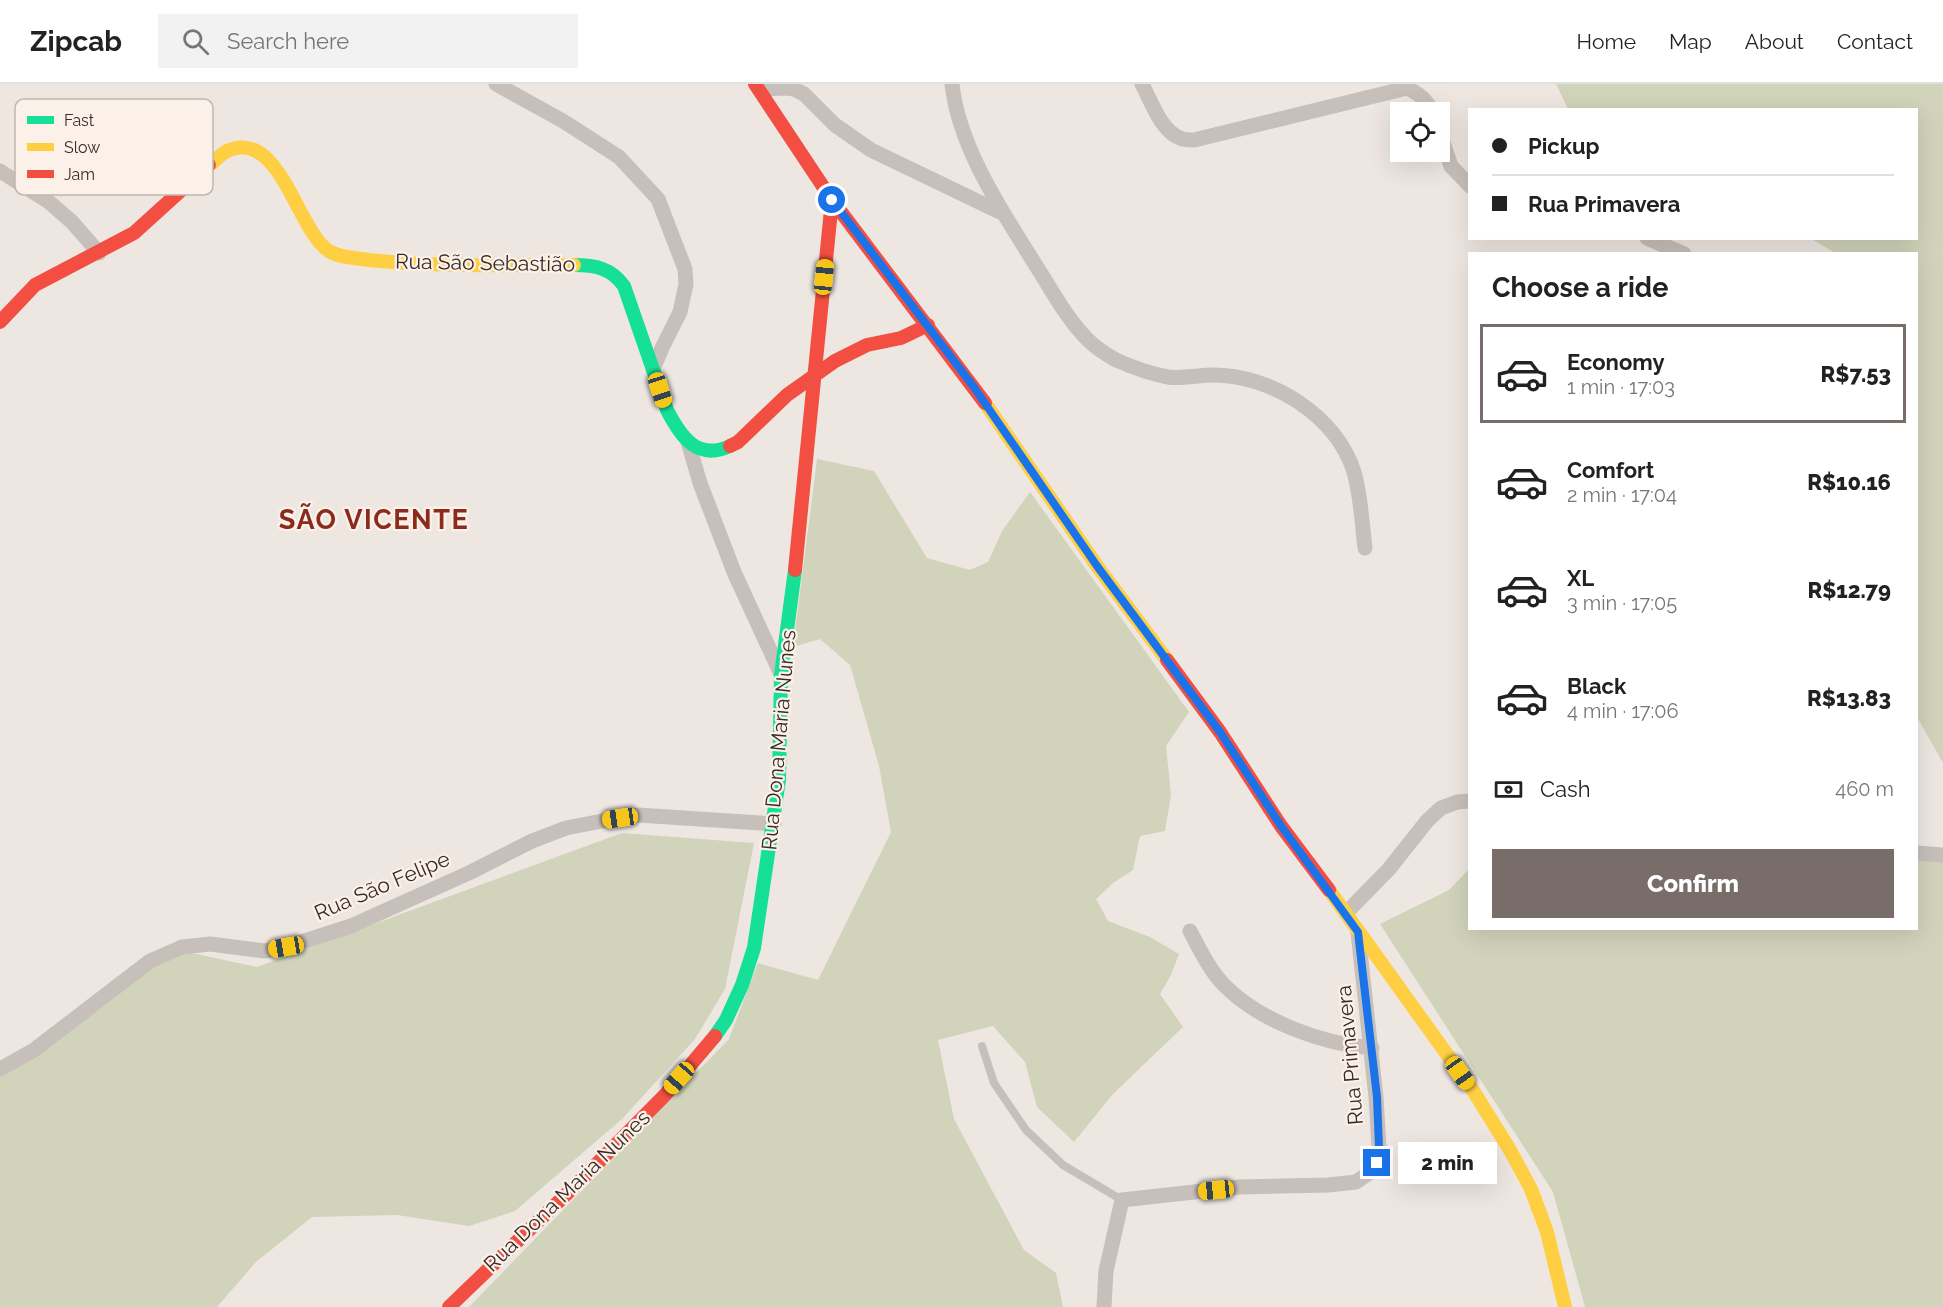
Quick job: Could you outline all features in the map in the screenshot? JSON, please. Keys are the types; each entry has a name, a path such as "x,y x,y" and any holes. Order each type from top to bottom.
{"street":[{"path":"496,84 563,121 619,157 658,199 686,269 686,284 680,312 653,369"},
{"path":"952,84 958,114 1004,214 1062,306 1087,339 1114,358 1142,370 1169,377 1214,375 1267,385 1292,398 1315,415 1329,428 1354,472 1365,548"},
{"path":"1142,84 1165,126 1181,140 1194,140 1407,88 1418,93 1428,102"},
{"path":"759,86 794,89 804,94 835,125 871,150 1004,214"},
{"path":"759,86 832,200 973,386 1097,566 1220,732 1281,826 1474,1092 1531,1189 1547,1232 1565,1307"},
{"name":"Rua São Sebastião","path":"213,162 228,151 246,148 262,154 275,167 319,242 330,252 358,259 408,264 578,265 598,266 612,271 622,281 628,296 667,410 677,429 688,442"},
{"path":"1450,162 1468,184"},
{"path":"0,171 15,181"},
{"path":"37,195 57,208 72,222 99,253"},
{"name":"Rua São Sebastião","path":"0,322 35,285 134,233 175,195"},
{"name":"Rua Dona Maria Nunes","path":"449,1307 577,1184 665,1095 708,1045 726,1020 742,985 754,948 774,824 779,780 781,675 798,550 832,200"},
{"path":"1652,240 1679,252"},
{"path":"688,442 703,450 719,452 738,442 788,395 835,361 867,345 901,339 928,325"},
{"path":"688,442 700,483 734,572 781,675"},
{"path":"1346,913 1389,868 1427,821 1442,808 1457,802 1468,801"},
{"name":"Rua São Felipe","path":"0,1069 34,1050 150,961 182,947 210,944 265,951 286,947 351,926 471,872 532,841 566,828 638,815 774,824"},
{"path":"1918,853 1943,855"},
{"path":"1190,931 1203,956 1223,984 1245,1004 1275,1020 1312,1035 1346,1045 1372,1048"},
{"name":"Rua Primavera","path":"1122,1200 1239,1187 1328,1185 1356,1182 1369,1173 1377,1163 1379,1147 1372,1048 1358,932"},
{"path":"1104,1307 1106,1271 1122,1200"}],"lane":[{"path":"982,1046 994,1083 1026,1130 1064,1165 1122,1200"}],"green space":[{"path":"1556,84 1943,84 1943,763 1918,719 1918,252 1833,252 1814,240 1918,240 1918,108 1568,108"},
{"path":"817,459 874,471 927,558 970,570 988,562 1002,531 1030,492 1189,712 1166,746 1171,795 1165,831 1140,836 1133,870 1113,883 1096,899 1108,921 1150,937 1179,954 1160,994 1183,1027 1113,1094 1074,1142 1037,1107 1025,1062 993,1026 938,1040 954,1119 1024,1250 1056,1273 1063,1307 469,1307 729,1039 758,963 818,980 891,832 879,766 850,665 820,639 793,647"},
{"path":"622,833 754,843 725,989 695,1039 622,1119 515,1211 469,1226 397,1215 312,1217 256,1262 217,1307 0,1307 0,1069 162,962 187,952 257,967"},
{"path":"1918,858 1943,860 1943,1307 1585,1307 1553,1192 1380,924 1449,890 1468,870 1468,930 1918,930"}],"traffic: fast":[{"path":"574,265 608,271 624,286 667,410 684,437 691,444 708,450 730,446"},
{"path":"715,1036 726,1020 742,985 754,948 779,780 781,675 795,570"}],"traffic: slow":[{"path":"213,162 227,151 245,148 261,154 286,184 318,240 329,251 338,255 420,264 574,265"},
{"path":"985,403 1097,566 1167,660"},
{"path":"1329,890 1474,1092 1510,1150 1531,1189 1547,1232 1565,1307"}],"traffic: jam":[{"path":"755,84 832,200 985,403"},
{"path":"0,322 35,285 134,233 176,195"},
{"path":"795,570 832,200"},
{"path":"730,446 738,442 787,395 835,361 867,345 901,338 928,325"},
{"path":"1167,660 1220,732 1281,826 1329,890"},
{"path":"449,1307 577,1184 665,1095 715,1036"}],"district":[{"name":"SÃO VICENTE","path":"374,520"}],"route":[{"path":"832,200 973,386 1097,566 1220,732 1281,826 1358,932 1377,1097 1379,1147 1377,1163"}]}
